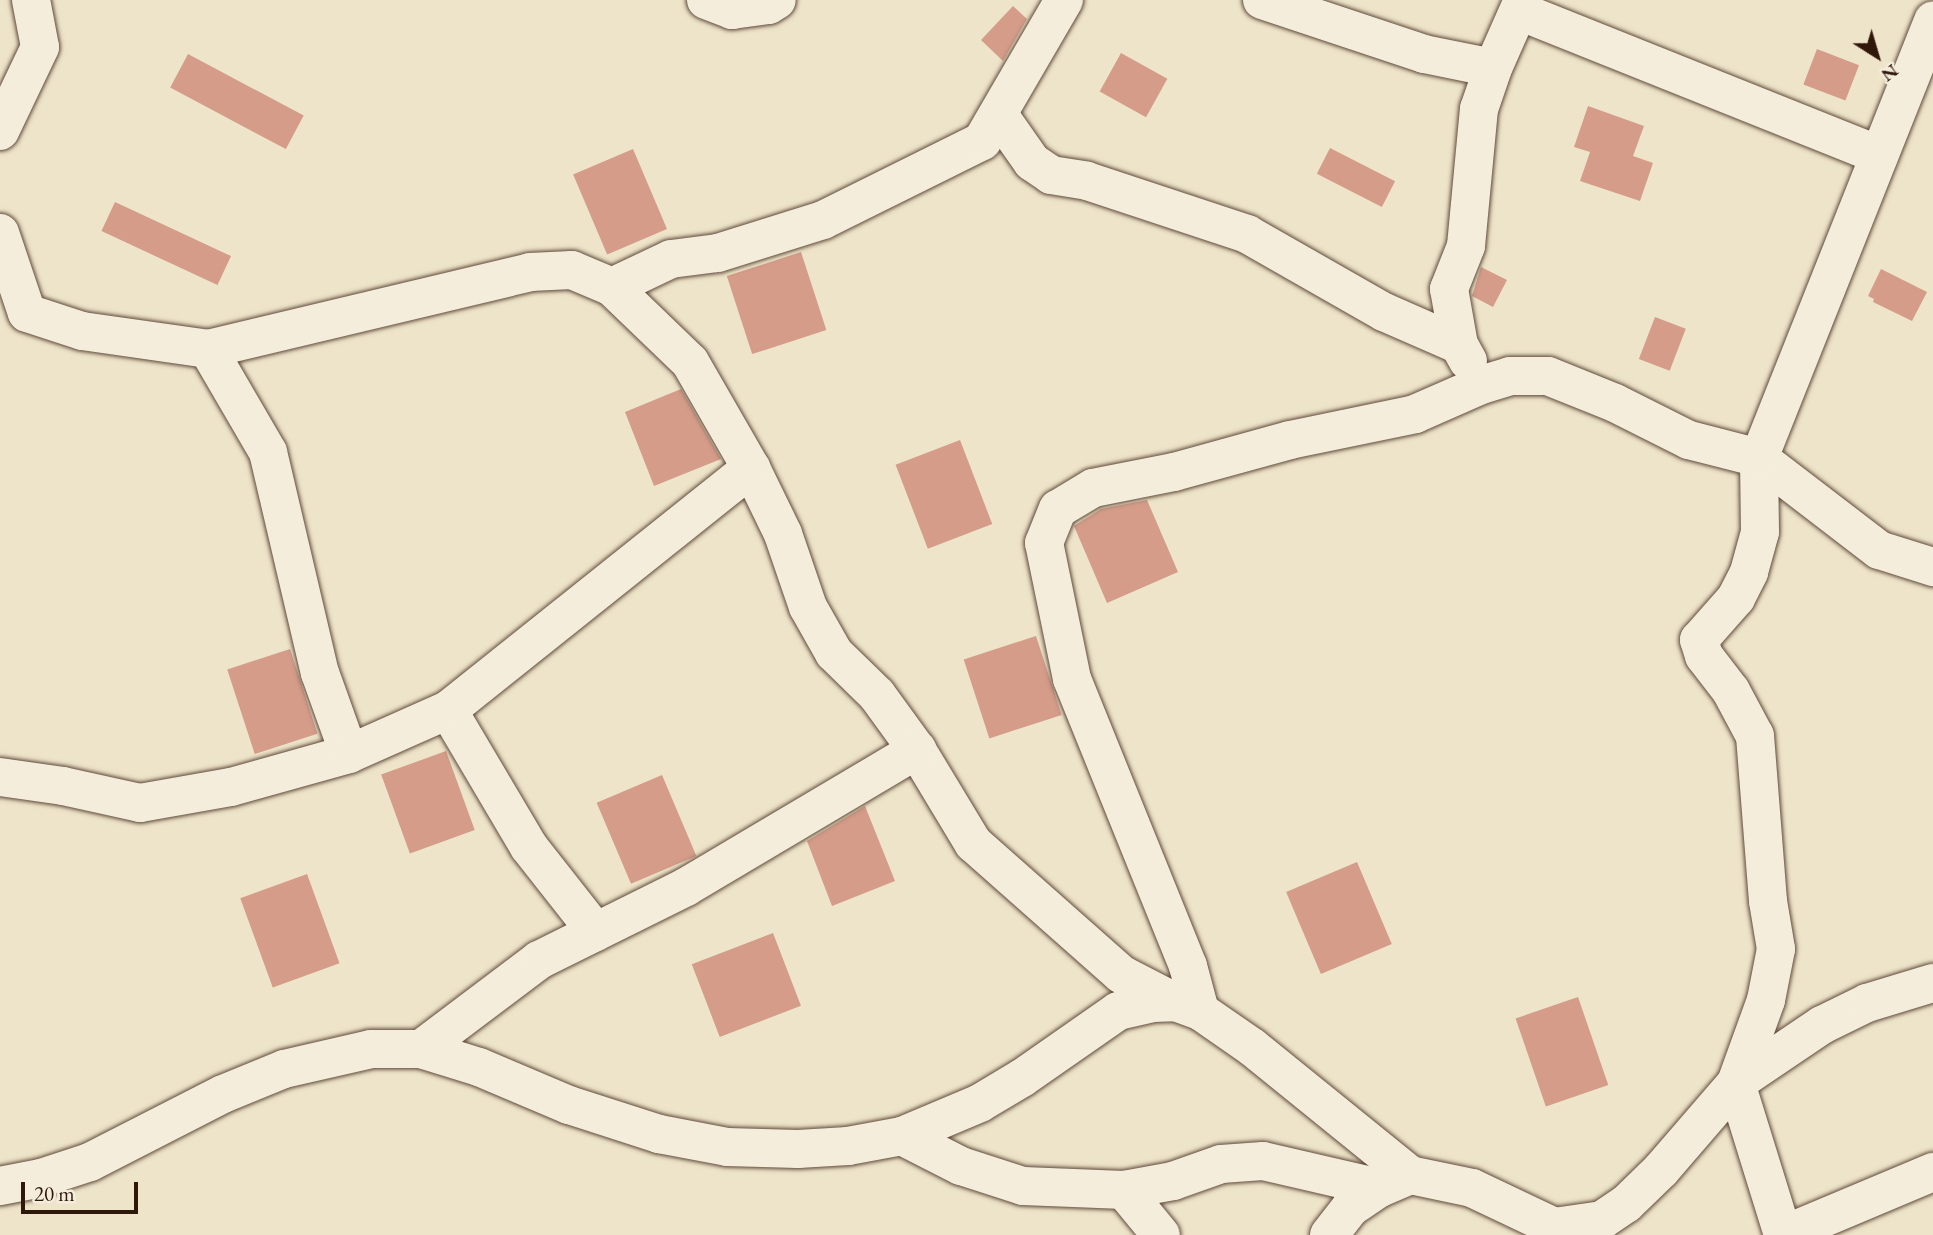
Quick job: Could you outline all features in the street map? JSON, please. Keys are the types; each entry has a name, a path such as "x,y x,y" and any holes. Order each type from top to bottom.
{"street":[{"path":"0,131 40,47 31,0"},
{"path":"706,0 732,10 769,5 777,0"},
{"path":"612,286 671,259 718,254 823,220 982,141 1065,0"},
{"path":"1262,0 1424,54 1493,68"},
{"path":"1481,385 1459,345 1448,289 1466,246 1479,109 1493,68 1521,6 1880,155"},
{"path":"1933,20 1759,458 1759,532 1749,572 1736,598 1699,640 1704,656 1731,691 1755,736 1768,901 1776,949 1766,1000 1736,1083 1783,1235 1933,1172"},
{"path":"999,116 1032,162 1051,175 1098,184 1247,233 1384,312 1459,345"},
{"path":"0,233 27,313 82,331 208,349 530,272 572,270 612,286 690,362 751,468 783,534 808,607 834,653 877,695 916,750 973,843 1121,974 1187,1007 1252,1047 1395,1182"},
{"path":"208,349 268,452 320,673 349,754"},
{"path":"1187,1007 1188,966 1072,679 1044,543 1058,509 1093,488 1174,472 1290,440 1415,414 1481,385 1510,376 1548,376 1615,403 1689,440 1759,458 1879,550 1933,567"},
{"path":"0,777 63,786 140,803 231,787 349,754 447,710 751,468"},
{"path":"447,710 530,847 596,932"},
{"path":"421,1049 539,960 686,887 916,750"},
{"path":"902,1136 961,1166 1023,1186 1124,1190 1173,1181 1222,1164 1263,1161 1395,1182 1472,1188 1555,1231 1602,1220 1626,1204 1661,1170 1736,1083 1822,1025 1867,1003 1933,983"},
{"path":"0,1186 41,1178 90,1162 223,1094 284,1069 371,1049 421,1049 478,1068 595,1114 659,1134 727,1147 835,1147 902,1136 979,1103 1022,1079 1118,1012 1152,1003 1187,1007"},
{"path":"1329,1235 1350,1208 1395,1182"},
{"path":"1124,1190 1161,1235"}],"building":[{"path":"1013,6 1027,19 1003,61 981,40"},
{"path":"1817,49 1859,65 1845,101 1803,84"},
{"path":"1121,53 1167,79 1146,117 1100,91"},
{"path":"188,54 304,116 286,149 170,88"},
{"path":"1588,106 1644,126 1633,156 1653,163 1640,201 1580,181 1590,152 1574,147"},
{"path":"1330,148 1395,181 1382,207 1317,174"},
{"path":"633,149 667,229 607,254 573,174"},
{"path":"115,202 231,256 217,285 101,231"},
{"path":"801,252 826,330 752,354 727,276"},
{"path":"1481,267 1507,280 1493,307 1472,296"},
{"path":"1881,269 1927,292 1912,321 1873,302 1874,299 1868,296"},
{"path":"1655,317 1686,329 1670,371 1639,359"},
{"path":"681,389 721,459 654,486 625,412"},
{"path":"960,440 992,524 928,549 896,465"},
{"path":"1147,500 1178,572 1107,603 1074,526 1101,509"},
{"path":"1036,636 1062,715 989,738 964,659"},
{"path":"290,649 318,734 255,754 227,669"},
{"path":"446,751 475,830 410,854 381,775"},
{"path":"662,775 696,856 631,884 597,803"},
{"path":"865,806 895,881 832,906 807,841"},
{"path":"1357,862 1392,944 1321,974 1286,892"},
{"path":"307,874 339,963 273,988 240,898"},
{"path":"773,933 801,1006 720,1037 692,964"},
{"path":"1578,997 1608,1085 1546,1106 1516,1018"}]}
